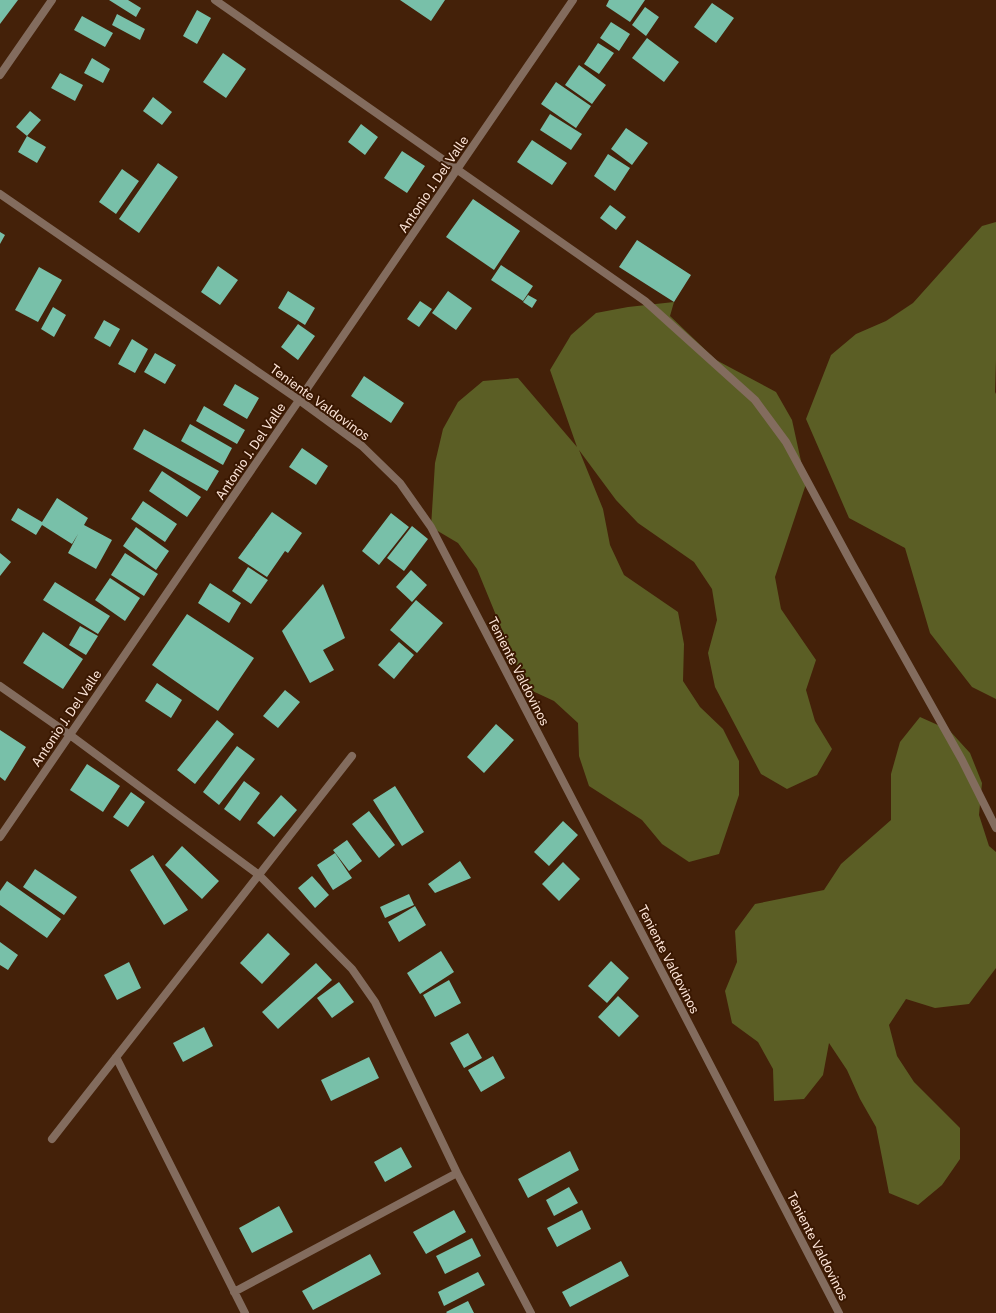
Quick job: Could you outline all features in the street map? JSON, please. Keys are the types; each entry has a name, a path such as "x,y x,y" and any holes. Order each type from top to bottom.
{"street":[{"path":"0,76 52,0"},
{"path":"215,0 645,301 756,400 786,442 852,564 962,760 996,828"},
{"name":"Antonio J. Del Valle","path":"0,836 573,0"},
{"name":"Teniente Valdovinos","path":"0,194 299,400 362,446 400,483 431,527 839,1313"},
{"path":"0,686 70,735 259,875 352,970 375,1002 457,1173 531,1313"},
{"path":"52,1139 352,756"},
{"path":"116,1057 245,1313"},
{"path":"234,1292 457,1173"}],"green space":[{"path":"996,222 996,699 972,687 930,633 905,548 849,518 806,419 831,355 856,334 886,321 913,303 982,226"},
{"path":"674,302 670,316 716,360 776,392 792,420 806,484 775,577 781,609 816,660 806,690 815,721 832,749 817,775 787,789 761,774 715,687 708,653 717,620 712,589 694,562 638,523 616,500 579,450 603,509 610,545 624,575 678,612 684,644 683,681 700,707 723,729 739,761 739,795 719,854 689,862 662,844 642,820 589,786 579,756 578,723 554,701 526,688 477,569 458,543 431,527 435,463 443,429 458,402 483,381 518,378 577,447 550,370 571,335 596,313 628,307"},
{"path":"920,717 949,730 970,753 982,783 979,815 989,846 996,852 996,968 969,1004 935,1008 906,999 889,1025 897,1056 914,1082 960,1128 960,1159 942,1185 918,1205 889,1193 876,1127 860,1099 847,1070 829,1043 823,1075 804,1099 774,1101 773,1069 758,1042 732,1023 725,991 737,962 735,931 755,904 824,890 841,864 891,820 891,774 900,742"}],"building":[{"path":"0,0 18,0 0,24"},
{"path":"109,0 128,0 141,8 136,17"},
{"path":"400,0 445,0 431,21"},
{"path":"609,0 645,0 630,22 606,6"},
{"path":"712,3 734,18 716,43 694,27"},
{"path":"645,7 659,17 646,36 632,25"},
{"path":"197,10 211,18 197,44 183,36"},
{"path":"117,14 145,29 140,40 112,25"},
{"path":"82,16 113,33 105,47 74,30"},
{"path":"611,22 630,34 619,51 600,38"},
{"path":"647,38 679,62 664,82 632,58"},
{"path":"598,43 614,53 599,74 584,64"},
{"path":"223,53 246,69 226,98 203,82"},
{"path":"92,58 110,69 103,83 84,73"},
{"path":"579,65 606,85 592,104 565,85"},
{"path":"60,73 83,85 75,101 51,88"},
{"path":"556,82 591,106 576,128 541,104"},
{"path":"153,97 172,112 162,125 143,111"},
{"path":"30,111 41,120 27,136 16,127"},
{"path":"550,114 582,134 571,150 540,130"},
{"path":"361,124 378,137 365,155 348,142"},
{"path":"626,128 648,143 632,165 611,149"},
{"path":"27,136 46,147 37,163 18,152"},
{"path":"532,140 567,163 552,185 517,162"},
{"path":"402,151 425,166 407,193 384,178"},
{"path":"608,154 630,168 615,191 594,176"},
{"path":"158,163 178,177 139,233 119,219"},
{"path":"122,169 139,181 116,214 99,202"},
{"path":"473,199 520,231 494,270 446,237"},
{"path":"610,205 626,217 616,230 600,218"},
{"path":"0,232 5,235 0,244"},
{"path":"637,240 691,275 674,302 619,267"},
{"path":"501,265 533,286 523,301 491,280"},
{"path":"218,266 238,280 220,305 201,292"},
{"path":"39,267 62,280 38,322 15,310"},
{"path":"288,291 315,308 305,325 278,308"},
{"path":"448,291 472,308 456,330 432,313"},
{"path":"528,295 537,300 532,308 523,302"},
{"path":"420,301 432,309 419,327 407,319"},
{"path":"53,307 66,315 54,337 41,329"},
{"path":"104,320 120,329 110,347 94,338"},
{"path":"298,324 315,336 298,360 281,347"},
{"path":"132,339 148,349 135,373 118,364"},
{"path":"155,353 176,365 165,384 144,372"},
{"path":"364,376 404,403 391,423 351,396"},
{"path":"235,384 259,398 247,419 223,405"},
{"path":"204,406 245,430 237,444 196,421"},
{"path":"190,424 232,448 223,465 181,441"},
{"path":"144,429 219,471 207,491 133,449"},
{"path":"302,448 328,466 316,485 289,467"},
{"path":"162,471 201,497 187,517 149,491"},
{"path":"57,498 88,518 84,525 112,540 96,569 68,553 78,534 72,544 42,525 36,535 11,520 18,508 42,522"},
{"path":"143,501 177,524 165,542 131,519"},
{"path":"272,512 302,533 288,553 285,551 267,577 238,558"},
{"path":"391,513 409,527 379,565 362,551"},
{"path":"412,526 428,539 404,571 387,558"},
{"path":"136,527 169,551 156,570 123,546"},
{"path":"0,553 11,562 0,576"},
{"path":"125,553 158,574 144,596 111,575"},
{"path":"248,567 268,580 251,604 232,591"},
{"path":"411,570 427,585 412,602 396,587"},
{"path":"110,578 140,598 125,621 95,600"},
{"path":"55,582 110,616 98,634 43,600"},
{"path":"210,583 241,603 229,623 198,603"},
{"path":"323,584 345,638 323,650 334,670 310,683 282,631"},
{"path":"416,600 443,623 417,653 390,630"},
{"path":"187,614 254,658 218,711 152,665"},
{"path":"80,626 98,636 86,655 69,645"},
{"path":"43,632 83,659 63,689 23,663"},
{"path":"399,642 414,655 394,679 378,665"},
{"path":"157,683 182,700 171,718 145,701"},
{"path":"285,690 300,702 278,728 263,716"},
{"path":"217,720 234,734 195,784 177,770"},
{"path":"496,724 514,740 484,773 467,757"},
{"path":"0,730 26,747 5,781 0,777"},
{"path":"237,746 255,759 219,805 203,792"},
{"path":"87,764 120,786 103,812 70,790"},
{"path":"244,781 260,793 240,821 224,809"},
{"path":"395,786 424,832 402,846 373,800"},
{"path":"131,792 145,802 128,827 113,817"},
{"path":"281,795 297,810 274,837 257,823"},
{"path":"369,811 395,845 379,858 352,824"},
{"path":"563,821 578,835 549,866 534,852"},
{"path":"347,840 362,861 349,871 333,850"},
{"path":"182,846 219,881 202,899 165,865"},
{"path":"335,853 352,878 333,890 317,865"},
{"path":"153,855 188,910 164,925 130,870"},
{"path":"460,861 471,878 435,893 428,884"},
{"path":"563,862 580,879 559,901 542,884"},
{"path":"35,869 77,897 64,915 23,887"},
{"path":"312,876 329,895 315,908 298,888"},
{"path":"7,881 61,919 47,938 0,905 0,891"},
{"path":"409,894 414,905 385,918 380,907"},
{"path":"415,906 426,925 399,942 388,922"},
{"path":"268,933 290,954 262,984 240,963"},
{"path":"0,942 18,955 8,970 0,965"},
{"path":"441,951 454,972 420,994 407,973"},
{"path":"611,961 629,978 607,1003 588,986"},
{"path":"129,962 141,988 117,1000 104,975"},
{"path":"316,963 332,980 278,1029 262,1012"},
{"path":"449,980 461,1003 435,1017 423,995"},
{"path":"339,982 354,1002 332,1018 317,998"},
{"path":"618,996 639,1016 619,1037 598,1017"},
{"path":"204,1027 213,1046 183,1062 173,1043"},
{"path":"468,1033 482,1058 464,1068 450,1043"},
{"path":"493,1056 505,1078 481,1092 468,1070"},
{"path":"369,1057 379,1078 331,1101 321,1080"},
{"path":"401,1147 412,1167 385,1182 374,1162"},
{"path":"570,1151 579,1170 528,1198 518,1179"},
{"path":"569,1187 578,1203 554,1216 546,1200"},
{"path":"279,1206 293,1232 252,1253 239,1228"},
{"path":"454,1210 466,1232 426,1254 413,1232"},
{"path":"582,1210 591,1229 557,1247 547,1228"},
{"path":"472,1238 481,1256 445,1274 436,1256"},
{"path":"370,1254 381,1274 313,1310 302,1291"},
{"path":"621,1261 629,1276 570,1307 562,1292"},
{"path":"478,1272 485,1285 444,1306 438,1292"},
{"path":"468,1301 474,1313 446,1312"}]}
